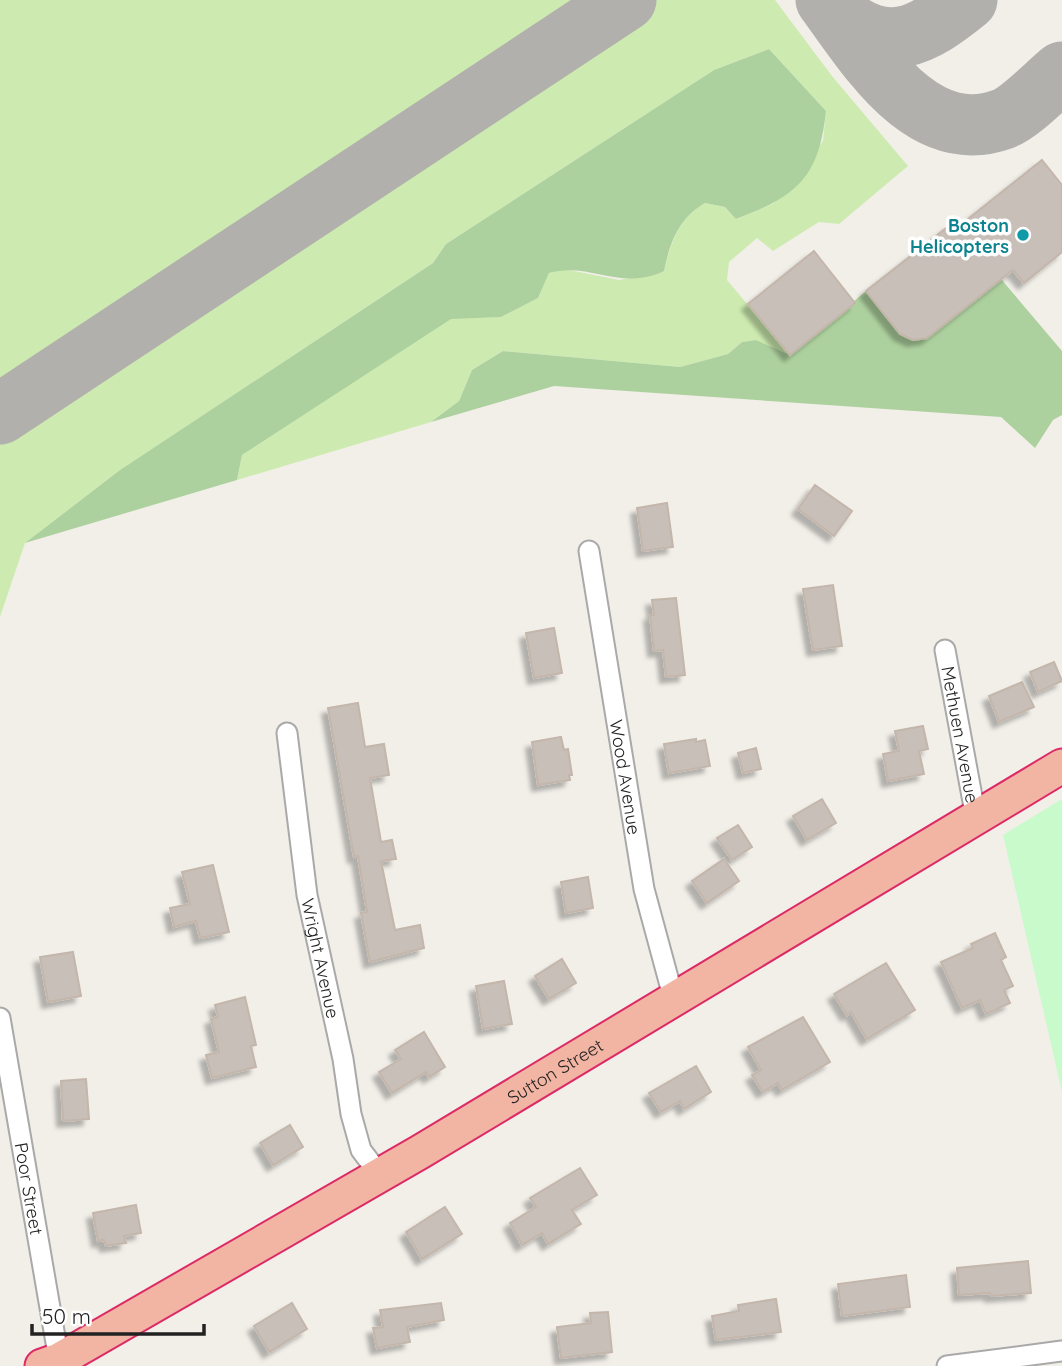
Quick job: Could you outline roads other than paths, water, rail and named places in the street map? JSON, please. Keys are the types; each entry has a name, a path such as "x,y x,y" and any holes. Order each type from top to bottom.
{"highway":[{"name":"Sutton Street","path":"51,1363 380,1175 1062,766"}],"street":[{"name":"Wood Avenue","path":"589,551 644,889 674,1000"},
{"name":"Methuen Avenue","path":"945,650 976,818"},
{"name":"Wright Avenue","path":"287,733 307,895 343,1059 351,1114 361,1150 380,1175"},
{"name":"Poor Street","path":"0,1018 51,1363"},
{"path":"947,1366 1062,1352"}],"place":[{"name":"Boston Helicopters","path":"1023,235"}]}
